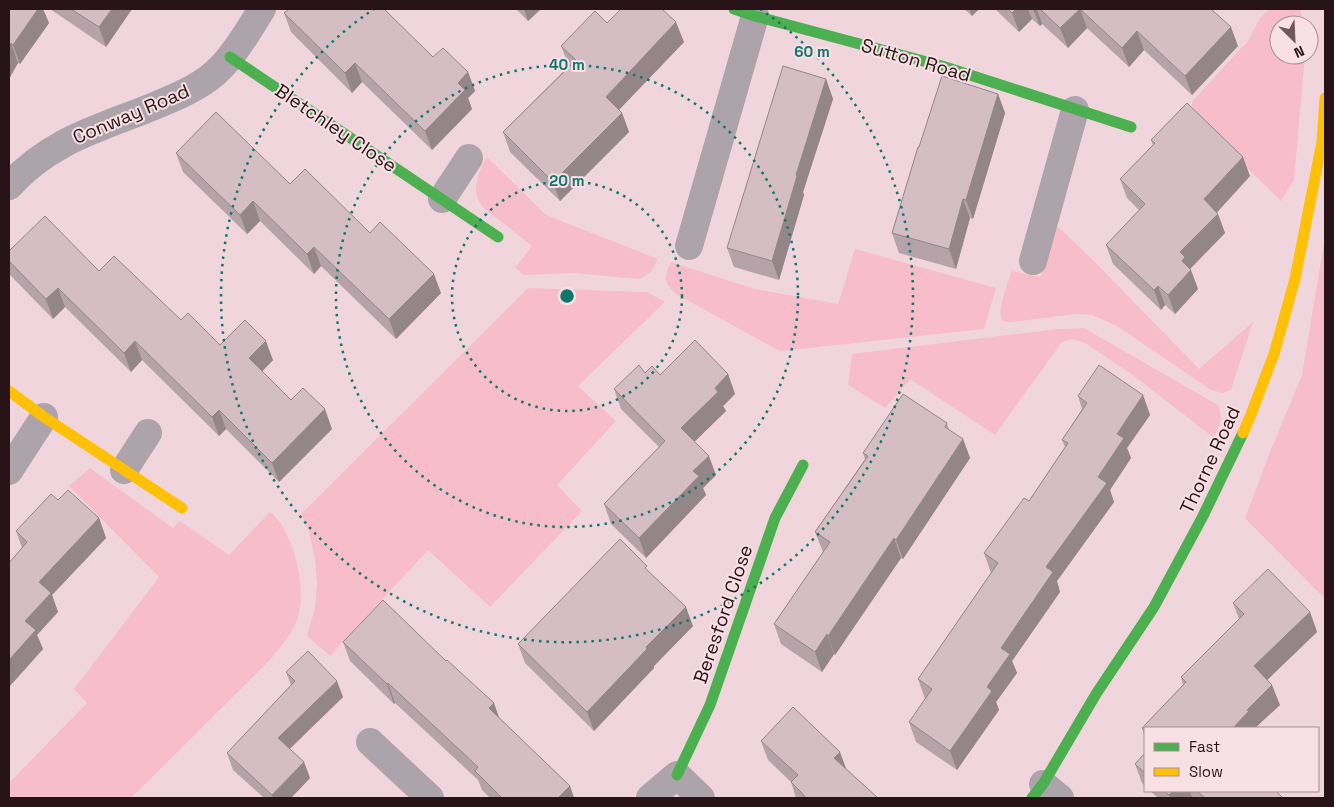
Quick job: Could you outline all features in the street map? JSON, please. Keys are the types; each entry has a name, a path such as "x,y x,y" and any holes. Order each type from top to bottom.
{"street":[{"name":"Conway Road","path":"9,186 44,154 74,137 181,95 210,78 230,57 262,9"},
{"name":"Sutton Road","path":"689,246 744,12 942,66 1131,127"},
{"name":"Bletchley Close","path":"230,57 498,237"},
{"name":"Thorne Road","path":"1045,793 1096,694 1154,607 1203,516 1250,416 1274,354 1295,280 1322,142 1325,98"},
{"path":"1033,260 1075,110"},
{"path":"442,199 469,158"},
{"path":"9,391 44,417 182,508"},
{"path":"9,471 44,417"},
{"path":"124,470 148,433"},
{"name":"Beresford Close","path":"677,775 710,705 775,518 803,465"},
{"path":"370,742 430,798"},
{"path":"650,798 677,775 701,798"}],"shaded area":[{"path":"1269,9 1300,9 1302,15 1269,15 1269,65 1304,65 1294,180 1281,201 1192,114 1192,102 1247,43 1260,18"},
{"path":"487,157 546,215 658,259 651,272 640,279 573,273 524,275 515,268 532,246 485,210 476,194 478,175"},
{"path":"1056,225 1095,262 1199,369 1253,322 1231,390 1223,393 1211,390 1117,326 1092,315 1077,314 1011,322 1003,321 1001,317 1002,304 1012,271 1040,277"},
{"path":"1325,237 1325,599 1245,518 1302,375"},
{"path":"855,249 996,288 984,329 781,351 676,294 666,279 671,262 755,289 838,304"},
{"path":"528,288 647,292 665,302 578,386 616,421 557,485 582,511 490,607 428,550 330,656 307,636 315,608 317,583 315,559 309,532 301,514"},
{"path":"1084,328 1218,405 1221,418 1214,438 1134,376 1085,343 1072,339 1062,342 995,435 910,379 885,408 848,385 852,354 1058,329"},
{"path":"90,468 173,528 180,521 229,555 270,512 283,527 296,558 301,595 298,617 290,634 271,659 131,798 9,798 9,783 87,703 74,689 159,577 69,486"}],"building":[{"path":"9,9 38,9 9,48"},
{"path":"71,9 112,9 99,27"},
{"path":"289,9 384,9 433,57 443,48 468,72 458,83 465,90 425,131 355,63 345,73 284,13"},
{"path":"621,9 662,9 676,22 606,97 622,113 553,182 503,132 576,60 561,46 595,11 607,23"},
{"path":"1008,9 1016,9 1012,13"},
{"path":"1040,9 1080,9 1060,28"},
{"path":"1080,9 1211,9 1231,27 1185,76 1137,31 1122,48"},
{"path":"783,66 826,79 772,261 727,248"},
{"path":"942,76 998,94 966,200 963,199 949,249 892,233"},
{"path":"1187,103 1243,157 1204,199 1218,214 1180,252 1185,257 1182,261 1191,270 1168,295 1158,286 1154,290 1106,245 1145,204 1120,179 1155,143 1151,140"},
{"path":"216,112 290,184 305,169 370,233 380,222 434,274 389,319 314,247 307,254 253,201 240,215 176,153"},
{"path":"45,216 99,271 114,256 181,320 188,313 220,345 245,320 266,341 249,358 291,400 303,388 325,409 272,463 219,410 212,417 135,341 124,353 58,288 46,299 9,261 9,251"},
{"path":"695,340 728,374 715,388 718,392 681,428 709,456 693,471 699,476 639,538 604,504 665,441 614,389 639,365 645,373 652,366 660,375"},
{"path":"1099,365 1143,395 1117,434 1124,438 1098,477 1107,483 1046,567 1053,572 1001,648 1010,654 987,687 992,691 950,751 909,722 932,689 918,679 998,563 984,553 1024,498 1029,501 1068,443 1062,440 1087,403 1078,396"},
{"path":"903,394 947,423 945,427 963,439 896,540 894,538 828,636 827,634 815,652 774,624 830,542 815,532 868,456 863,453"},
{"path":"68,490 99,518 39,582 51,593 25,621 36,630 9,660 9,563 27,542 16,531 51,494 58,500"},
{"path":"620,539 647,566 645,568 686,607 646,647 647,649 587,712 518,644"},
{"path":"1268,569 1310,612 1254,666 1272,685 1247,710 1249,711 1234,727 1144,727 1144,730 1142,728 1186,682 1181,677 1244,614 1233,603"},
{"path":"383,600 446,661 494,703 489,708 570,786 558,798 502,798 475,771 478,767 343,642"},
{"path":"308,651 337,681 278,738 304,762 272,795 227,753 295,681 286,672"},
{"path":"793,707 840,752 834,758 878,798 806,798 791,782 798,775 761,741"},
{"path":"1144,754 1144,772 1135,764"},
{"path":"1198,792 1277,792 1283,798 1205,798"}],"traffic: fast":[{"path":"734,9 942,66 1131,127"},
{"path":"230,57 498,237"},
{"path":"1032,798 1043,784 1096,694 1154,607 1203,516 1243,433"},
{"path":"677,775 710,705 775,518 803,465"}],"traffic: slow":[{"path":"1243,433 1274,354 1295,279 1322,142 1325,98"},
{"path":"9,391 44,417 182,508"}]}
